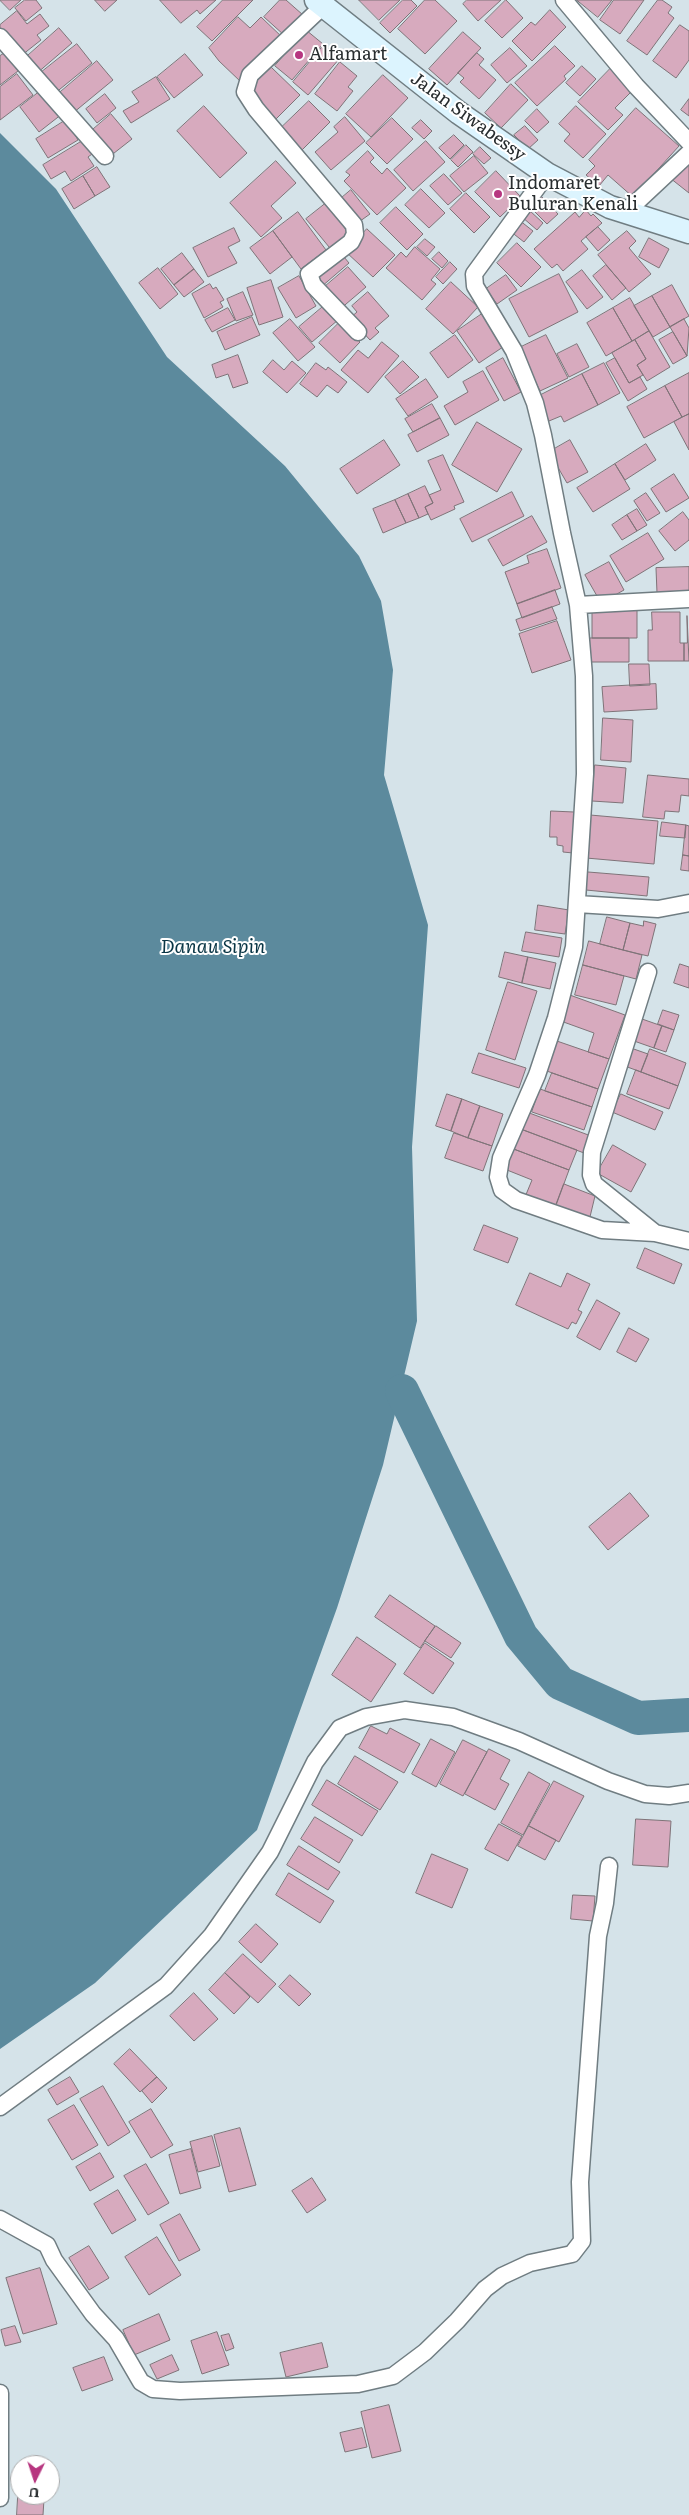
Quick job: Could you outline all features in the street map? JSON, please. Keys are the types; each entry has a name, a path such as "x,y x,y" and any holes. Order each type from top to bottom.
{"main road":[{"name":"Jalan Siwabessy","path":"320,3 459,113 547,174 610,207 689,232"}],"street":[{"path":"564,0 636,86 689,142"},
{"path":"320,3 250,75 246,92 256,109 354,225 355,234 351,242 308,274 313,284 358,332"},
{"path":"0,37 106,156"},
{"path":"626,212 689,153"},
{"path":"547,174 474,274 474,280 514,351 535,403 578,605 584,676 585,774 574,947 556,1018 537,1075 501,1158 498,1177 502,1190 516,1200 602,1230 655,1233 689,1240"},
{"path":"578,605 689,599"},
{"path":"577,904 658,909 689,903"},
{"path":"648,972 592,1152 590,1165 594,1184 655,1233"},
{"path":"0,2107 166,1986 212,1935 270,1852 315,1762 340,1728 366,1717 405,1710 453,1717 519,1741 608,1781 644,1794 669,1796 689,1793"},
{"path":"0,2219 47,2245 54,2260 93,2314 116,2339 141,2382 153,2389 180,2391 358,2384 393,2376 425,2352 457,2321 485,2289 502,2276 530,2263 572,2254 582,2241 580,2182 598,1936 606,1903 609,1866"},
{"path":"0,2393 0,2498"}],"water":[{"name":"Danau Sipin","path":"0,133 56,189 167,357 285,466 359,556 381,601 393,670 384,775 428,925 412,1147 417,1321 383,1465 337,1608 257,1830 95,1983 0,2049"}],"building":[{"path":"0,0 21,0 10,10"},
{"path":"25,0 36,0 42,8 26,21 15,8"},
{"path":"95,0 117,0 105,11"},
{"path":"160,0 216,0 200,14 197,10 181,23"},
{"path":"223,0 253,0 212,41 197,27"},
{"path":"280,0 286,0 303,15 284,35 264,17"},
{"path":"359,0 400,0 379,20"},
{"path":"403,0 411,0 417,6 390,33 380,23"},
{"path":"425,0 435,0 457,21 425,54 398,29"},
{"path":"467,0 501,0 478,21 463,4"},
{"path":"506,0 523,18 502,38 485,21"},
{"path":"577,0 612,0 598,17"},
{"path":"614,0 644,0 620,34 600,20"},
{"path":"658,0 662,0 672,7 668,13 674,18 647,55 627,41"},
{"path":"550,10 566,27 532,61 512,41 531,22 535,25"},
{"path":"17,11 27,24 40,14 49,26 37,35 41,40 22,55 0,28 0,25"},
{"path":"238,17 250,28 261,17 283,38 241,82 219,61 209,48"},
{"path":"680,25 689,31 689,60 676,78 653,61"},
{"path":"59,28 72,43 36,74 23,60"},
{"name":"Alfamart","path":"306,30 323,44 292,80 275,66"},
{"path":"463,32 481,48 447,85 429,69"},
{"path":"77,44 92,63 54,94 38,75"},
{"path":"324,45 340,58 308,95 293,82"},
{"path":"555,46 575,66 564,76 566,79 537,106 515,83"},
{"path":"510,48 527,66 507,83 491,65"},
{"path":"5,53 18,71 0,85 0,56"},
{"path":"477,53 484,59 479,65 496,80 479,99 460,82 464,78 458,73"},
{"path":"185,54 203,75 174,98 157,77"},
{"path":"97,61 113,80 73,113 57,95"},
{"path":"340,62 357,76 348,87 353,91 337,111 315,94"},
{"path":"582,66 596,79 580,96 566,83"},
{"path":"271,67 300,95 276,119 248,90"},
{"path":"611,68 633,90 615,108 623,115 608,130 578,102"},
{"path":"17,74 33,95 0,120 0,87"},
{"path":"383,75 408,98 371,137 346,114"},
{"path":"156,77 170,99 131,123 123,111 139,102 132,92"},
{"path":"511,84 528,100 501,128 485,113"},
{"path":"43,89 62,114 39,132 20,107"},
{"path":"105,94 116,108 97,123 86,109"},
{"path":"689,99 689,116 681,110"},
{"path":"309,101 330,122 302,150 281,128"},
{"path":"204,106 247,153 220,178 177,131"},
{"path":"576,106 606,134 583,158 564,141 570,134 559,124"},
{"path":"636,108 679,146 633,197 608,175 599,186 586,175 595,166 589,160"},
{"path":"537,109 549,122 537,133 525,121"},
{"path":"111,114 132,139 109,157 89,133"},
{"path":"345,117 365,141 331,170 315,152 338,132 334,127"},
{"path":"392,118 413,139 387,164 366,143"},
{"path":"66,120 78,140 48,158 36,139"},
{"path":"421,120 432,131 424,139 412,128"},
{"path":"525,126 538,140 528,149 514,135"},
{"path":"454,135 464,145 450,159 439,148"},
{"path":"84,140 92,154 88,157 94,166 71,181 65,171 51,179 43,165"},
{"path":"426,141 445,162 413,191 394,170"},
{"path":"466,145 473,152 458,167 451,160"},
{"path":"480,147 491,158 484,164 473,154"},
{"path":"368,151 374,158 370,162 382,174 387,168 406,188 377,215 344,181 350,175 346,172"},
{"path":"689,154 689,193 670,178"},
{"path":"474,156 488,173 464,192 450,176"},
{"path":"276,161 296,183 271,206 282,218 261,237 230,203"},
{"path":"97,167 110,187 95,196 83,176"},
{"name":"Indomaret Buluran Kenali","path":"496,171 521,197 500,217 475,192"},
{"path":"444,174 462,193 448,205 430,186"},
{"path":"83,176 95,196 74,209 62,189"},
{"path":"421,189 445,213 429,228 405,205"},
{"path":"351,190 370,214 356,224 338,201"},
{"path":"466,193 490,217 474,233 450,209"},
{"path":"541,196 558,214 547,224 530,207"},
{"path":"325,204 331,211 337,206 350,222 344,227 352,238 334,253 306,219"},
{"path":"396,207 423,234 407,250 380,223"},
{"path":"529,210 543,223 537,230 522,217"},
{"path":"586,210 591,216 593,214 602,223 581,241 588,249 563,271 557,264 552,268 534,249 575,212 579,217"},
{"path":"298,212 326,250 301,269 273,231"},
{"path":"519,220 533,231 524,242 510,231"},
{"path":"598,227 610,240 598,251 586,237"},
{"path":"234,228 240,241 228,247 237,263 208,277 193,248"},
{"path":"367,229 395,255 373,277 346,252"},
{"path":"273,231 292,257 270,274 250,248"},
{"path":"627,231 636,241 629,248 651,274 629,292 598,255"},
{"path":"649,238 669,249 659,268 639,257"},
{"path":"425,239 435,247 427,256 417,247"},
{"path":"517,243 541,267 521,287 497,263"},
{"path":"415,247 440,269 431,280 436,284 422,300 386,268 401,252 406,257"},
{"path":"339,251 349,263 321,287 311,276"},
{"path":"439,252 448,261 442,268 432,259"},
{"path":"182,253 194,269 174,285 161,269"},
{"path":"450,262 457,269 443,284 436,277"},
{"path":"606,265 626,288 612,300 593,276"},
{"path":"348,267 366,287 339,310 321,290"},
{"path":"158,268 178,294 160,309 139,283"},
{"path":"194,269 204,282 184,297 174,285"},
{"path":"582,270 603,297 587,309 566,282"},
{"path":"559,274 578,312 529,337 509,299"},
{"path":"506,275 517,290 497,304 486,289"},
{"path":"299,276 316,306 296,318 278,288"},
{"path":"271,280 283,317 259,325 247,288"},
{"path":"451,282 478,307 453,334 426,309"},
{"path":"210,284 213,289 216,287 224,300 220,302 223,307 204,318 192,294"},
{"path":"672,285 689,316 670,327 652,296"},
{"path":"243,292 253,315 236,321 227,299"},
{"path":"368,292 389,316 375,328 379,332 370,340 350,318 357,312 352,306"},
{"path":"652,296 670,327 653,337 634,306"},
{"path":"630,298 649,331 632,341 613,308"},
{"path":"325,305 338,320 312,342 299,327"},
{"path":"228,308 235,320 212,332 205,320"},
{"path":"613,308 632,341 606,356 587,323"},
{"path":"482,314 503,347 479,363 457,331"},
{"path":"252,317 260,335 225,350 217,332"},
{"path":"290,319 315,347 298,361 273,333"},
{"path":"684,319 689,328 687,356 670,327"},
{"path":"339,323 360,342 340,363 319,343"},
{"path":"649,331 670,367 647,381 637,365 646,359 635,340"},
{"path":"673,332 687,356 673,364 659,340"},
{"path":"455,335 473,360 448,378 430,353"},
{"path":"546,335 568,378 540,391 519,348"},
{"path":"635,340 646,359 637,365 643,375 629,383 612,353"},
{"path":"382,342 399,356 368,393 341,370 358,350 368,358"},
{"path":"577,344 589,367 569,377 557,354"},
{"path":"238,355 248,383 233,388 228,374 216,378 212,365"},
{"path":"503,358 521,392 504,401 486,368"},
{"path":"615,358 629,383 640,377 647,389 628,401 606,363"},
{"path":"273,360 284,370 292,361 306,373 287,393 263,372"},
{"path":"403,361 419,377 400,394 385,377"},
{"path":"316,363 326,370 328,367 347,382 338,393 327,385 317,397 300,384"},
{"path":"604,363 620,393 598,405 582,374"},
{"path":"483,371 499,400 455,425 444,406 468,392 463,382"},
{"path":"689,373 689,414 682,417 665,386"},
{"path":"582,374 598,405 564,422 561,416 549,421 537,397"},
{"path":"426,379 438,397 408,416 396,399"},
{"path":"665,386 682,417 644,438 627,407"},
{"path":"432,404 440,418 413,432 405,419"},
{"path":"689,414 689,450 674,422"},
{"path":"440,418 449,435 417,452 408,435"},
{"path":"477,422 522,449 497,492 452,465"},
{"path":"384,440 400,465 357,494 340,469"},
{"path":"570,440 588,472 567,483 549,452"},
{"path":"646,444 656,460 625,480 615,464"},
{"path":"443,455 464,502 454,506 455,509 431,520 425,507 433,503 429,495 441,490 428,461"},
{"path":"615,464 630,489 593,512 577,488"},
{"path":"674,474 689,498 666,512 651,489"},
{"path":"425,486 433,503 425,507 428,514 419,518 408,494"},
{"path":"512,492 524,516 472,542 460,519"},
{"path":"646,493 660,513 647,521 634,501"},
{"path":"408,494 419,518 406,523 395,500"},
{"path":"395,500 406,523 383,533 373,509"},
{"path":"637,509 647,525 637,531 627,515"},
{"path":"683,512 689,520 689,540 675,551 659,531"},
{"path":"627,515 637,531 622,540 612,525"},
{"path":"532,516 547,542 503,566 488,540"},
{"path":"648,533 664,559 626,582 610,556"},
{"path":"547,549 561,588 517,604 505,572 529,563 527,556"},
{"path":"609,562 624,590 601,603 585,575"},
{"path":"689,567 689,592 657,593 656,568"},
{"path":"555,590 560,604 522,618 517,604"},
{"path":"552,607 557,619 520,631 516,620"},
{"path":"637,608 637,638 592,638 592,609"},
{"path":"652,612 680,612 680,643 684,643 684,661 648,661 648,630 652,630"},
{"path":"687,616 689,661 684,661 684,643 687,643"},
{"path":"557,621 571,660 532,673 519,634"},
{"path":"589,638 629,638 629,662 589,662"},
{"path":"629,664 649,664 650,685 630,686"},
{"path":"656,684 657,709 604,712 602,687"},
{"path":"603,718 633,720 631,762 601,760"},
{"path":"595,765 626,768 623,803 592,801"},
{"path":"648,775 689,779 689,796 681,795 679,812 665,811 664,819 643,817"},
{"path":"551,811 574,812 573,853 563,852 563,846 557,845 557,837 550,837"},
{"path":"590,815 658,821 654,864 586,858"},
{"path":"662,822 686,825 685,838 660,836"},
{"path":"686,825 689,826 689,856 683,855"},
{"path":"683,855 689,856 689,871 681,870"},
{"path":"588,872 649,877 647,896 586,890"},
{"path":"538,905 569,910 565,934 535,930"},
{"path":"607,917 630,923 623,950 600,944"},
{"path":"644,921 656,924 648,956 623,950 630,923 643,926"},
{"path":"526,932 562,938 559,957 522,951"},
{"path":"589,941 642,955 636,979 583,965"},
{"path":"505,952 528,957 522,983 499,977"},
{"path":"528,957 556,963 550,989 522,983"},
{"path":"680,964 689,967 689,988 674,983"},
{"path":"583,965 624,976 616,1005 575,995"},
{"path":"508,982 537,991 515,1060 486,1050"},
{"path":"567,994 625,1015 609,1059 588,1052 594,1033 558,1020"},
{"path":"663,1010 679,1015 674,1030 658,1024"},
{"path":"642,1019 662,1026 654,1048 634,1041"},
{"path":"662,1026 674,1030 666,1052 654,1048"},
{"path":"551,1039 609,1059 598,1089 541,1069"},
{"path":"628,1047 648,1054 641,1072 622,1065"},
{"path":"650,1049 686,1063 678,1086 641,1072"},
{"path":"479,1053 526,1068 519,1088 472,1073"},
{"path":"636,1070 678,1086 669,1109 627,1094"},
{"path":"552,1073 598,1089 592,1107 545,1091"},
{"path":"540,1089 592,1107 584,1130 532,1112"},
{"path":"447,1094 462,1099 451,1131 436,1126"},
{"path":"621,1094 663,1112 655,1130 612,1112"},
{"path":"462,1099 480,1106 468,1138 451,1131"},
{"path":"480,1106 503,1114 492,1146 468,1138"},
{"path":"524,1111 591,1136 584,1153 518,1128"},
{"path":"518,1128 577,1150 569,1170 511,1148"},
{"path":"454,1133 492,1146 483,1171 445,1158"},
{"path":"613,1145 646,1164 631,1192 597,1173"},
{"path":"511,1148 569,1170 555,1208 525,1197 532,1180 502,1168"},
{"path":"564,1184 595,1196 589,1221 555,1208"},
{"path":"484,1225 518,1238 508,1263 474,1250"},
{"path":"645,1248 682,1264 674,1284 637,1268"},
{"path":"530,1273 561,1287 567,1273 590,1284 578,1310 582,1312 576,1324 572,1322 568,1329 516,1305"},
{"path":"597,1300 620,1313 600,1350 577,1337"},
{"path":"629,1328 649,1339 636,1362 617,1352"},
{"path":"630,1493 649,1516 608,1550 589,1527"},
{"path":"390,1595 435,1626 420,1648 375,1617"},
{"path":"436,1626 461,1643 451,1658 425,1641"},
{"path":"357,1637 396,1664 371,1702 332,1675"},
{"path":"425,1643 454,1663 433,1694 404,1674"},
{"path":"371,1726 387,1734 390,1728 420,1744 404,1773 359,1748"},
{"path":"431,1739 455,1752 436,1787 412,1774"},
{"path":"463,1740 487,1752 463,1796 440,1784"},
{"path":"489,1749 510,1760 500,1779 509,1784 495,1810 465,1794"},
{"path":"355,1756 398,1782 380,1810 338,1784"},
{"path":"529,1772 550,1784 523,1835 501,1823"},
{"path":"327,1780 378,1811 362,1836 312,1805"},
{"path":"554,1781 584,1796 559,1842 529,1826"},
{"path":"315,1817 353,1840 339,1863 301,1839"},
{"path":"636,1819 671,1821 668,1867 633,1865"},
{"path":"499,1824 522,1836 508,1861 485,1849"},
{"path":"529,1826 556,1840 545,1860 518,1846"},
{"path":"299,1846 340,1872 328,1890 287,1865"},
{"path":"432,1854 468,1869 452,1908 416,1893"},
{"path":"289,1873 334,1901 320,1923 276,1895"},
{"path":"573,1895 595,1896 593,1921 571,1919"},
{"path":"256,1924 278,1944 261,1963 239,1942"},
{"path":"243,1954 276,1984 258,2003 225,1973"},
{"path":"225,1973 250,1997 234,2014 209,1990"},
{"path":"290,1975 311,1994 299,2006 279,1987"},
{"path":"194,1993 218,2019 194,2041 170,2016"},
{"path":"130,2049 157,2077 140,2092 114,2064"},
{"path":"70,2077 79,2092 57,2105 48,2090"},
{"path":"157,2077 167,2088 152,2103 142,2091"},
{"path":"103,2086 130,2132 108,2146 80,2099"},
{"path":"74,2105 98,2145 72,2160 48,2120"},
{"path":"151,2109 173,2145 151,2158 129,2122"},
{"path":"240,2128 256,2185 229,2192 214,2135"},
{"path":"212,2136 220,2166 198,2172 190,2142"},
{"path":"191,2149 201,2188 180,2194 169,2155"},
{"path":"100,2153 114,2177 90,2191 76,2167"},
{"path":"146,2164 169,2203 148,2215 124,2176"},
{"path":"312,2178 326,2200 307,2213 292,2191"},
{"path":"118,2190 136,2220 112,2234 94,2204"},
{"path":"180,2214 200,2250 179,2261 160,2225"},
{"path":"157,2237 181,2275 149,2295 125,2257"},
{"path":"89,2246 109,2278 89,2290 69,2258"},
{"path":"40,2268 57,2324 23,2334 6,2278"},
{"path":"159,2314 170,2340 134,2355 123,2330"},
{"path":"15,2326 21,2342 5,2346 1,2330"},
{"path":"217,2332 229,2365 202,2374 191,2341"},
{"path":"229,2334 234,2348 226,2351 221,2336"},
{"path":"322,2343 328,2367 286,2377 280,2353"},
{"path":"172,2355 179,2370 157,2379 150,2365"},
{"path":"104,2357 113,2380 82,2391 73,2368"},
{"path":"389,2405 401,2451 372,2458 361,2412"},
{"path":"362,2428 367,2447 345,2452 340,2433"},
{"path":"18,2505 44,2505 43,2515 17,2515"}],"waterway":[{"path":"402,1391 521,1636 560,1683 638,1718 689,1715"}],"place":[{"name":"Alfamart","path":"299,55"},
{"name":"Indomaret Buluran Kenali","path":"498,194"}]}
